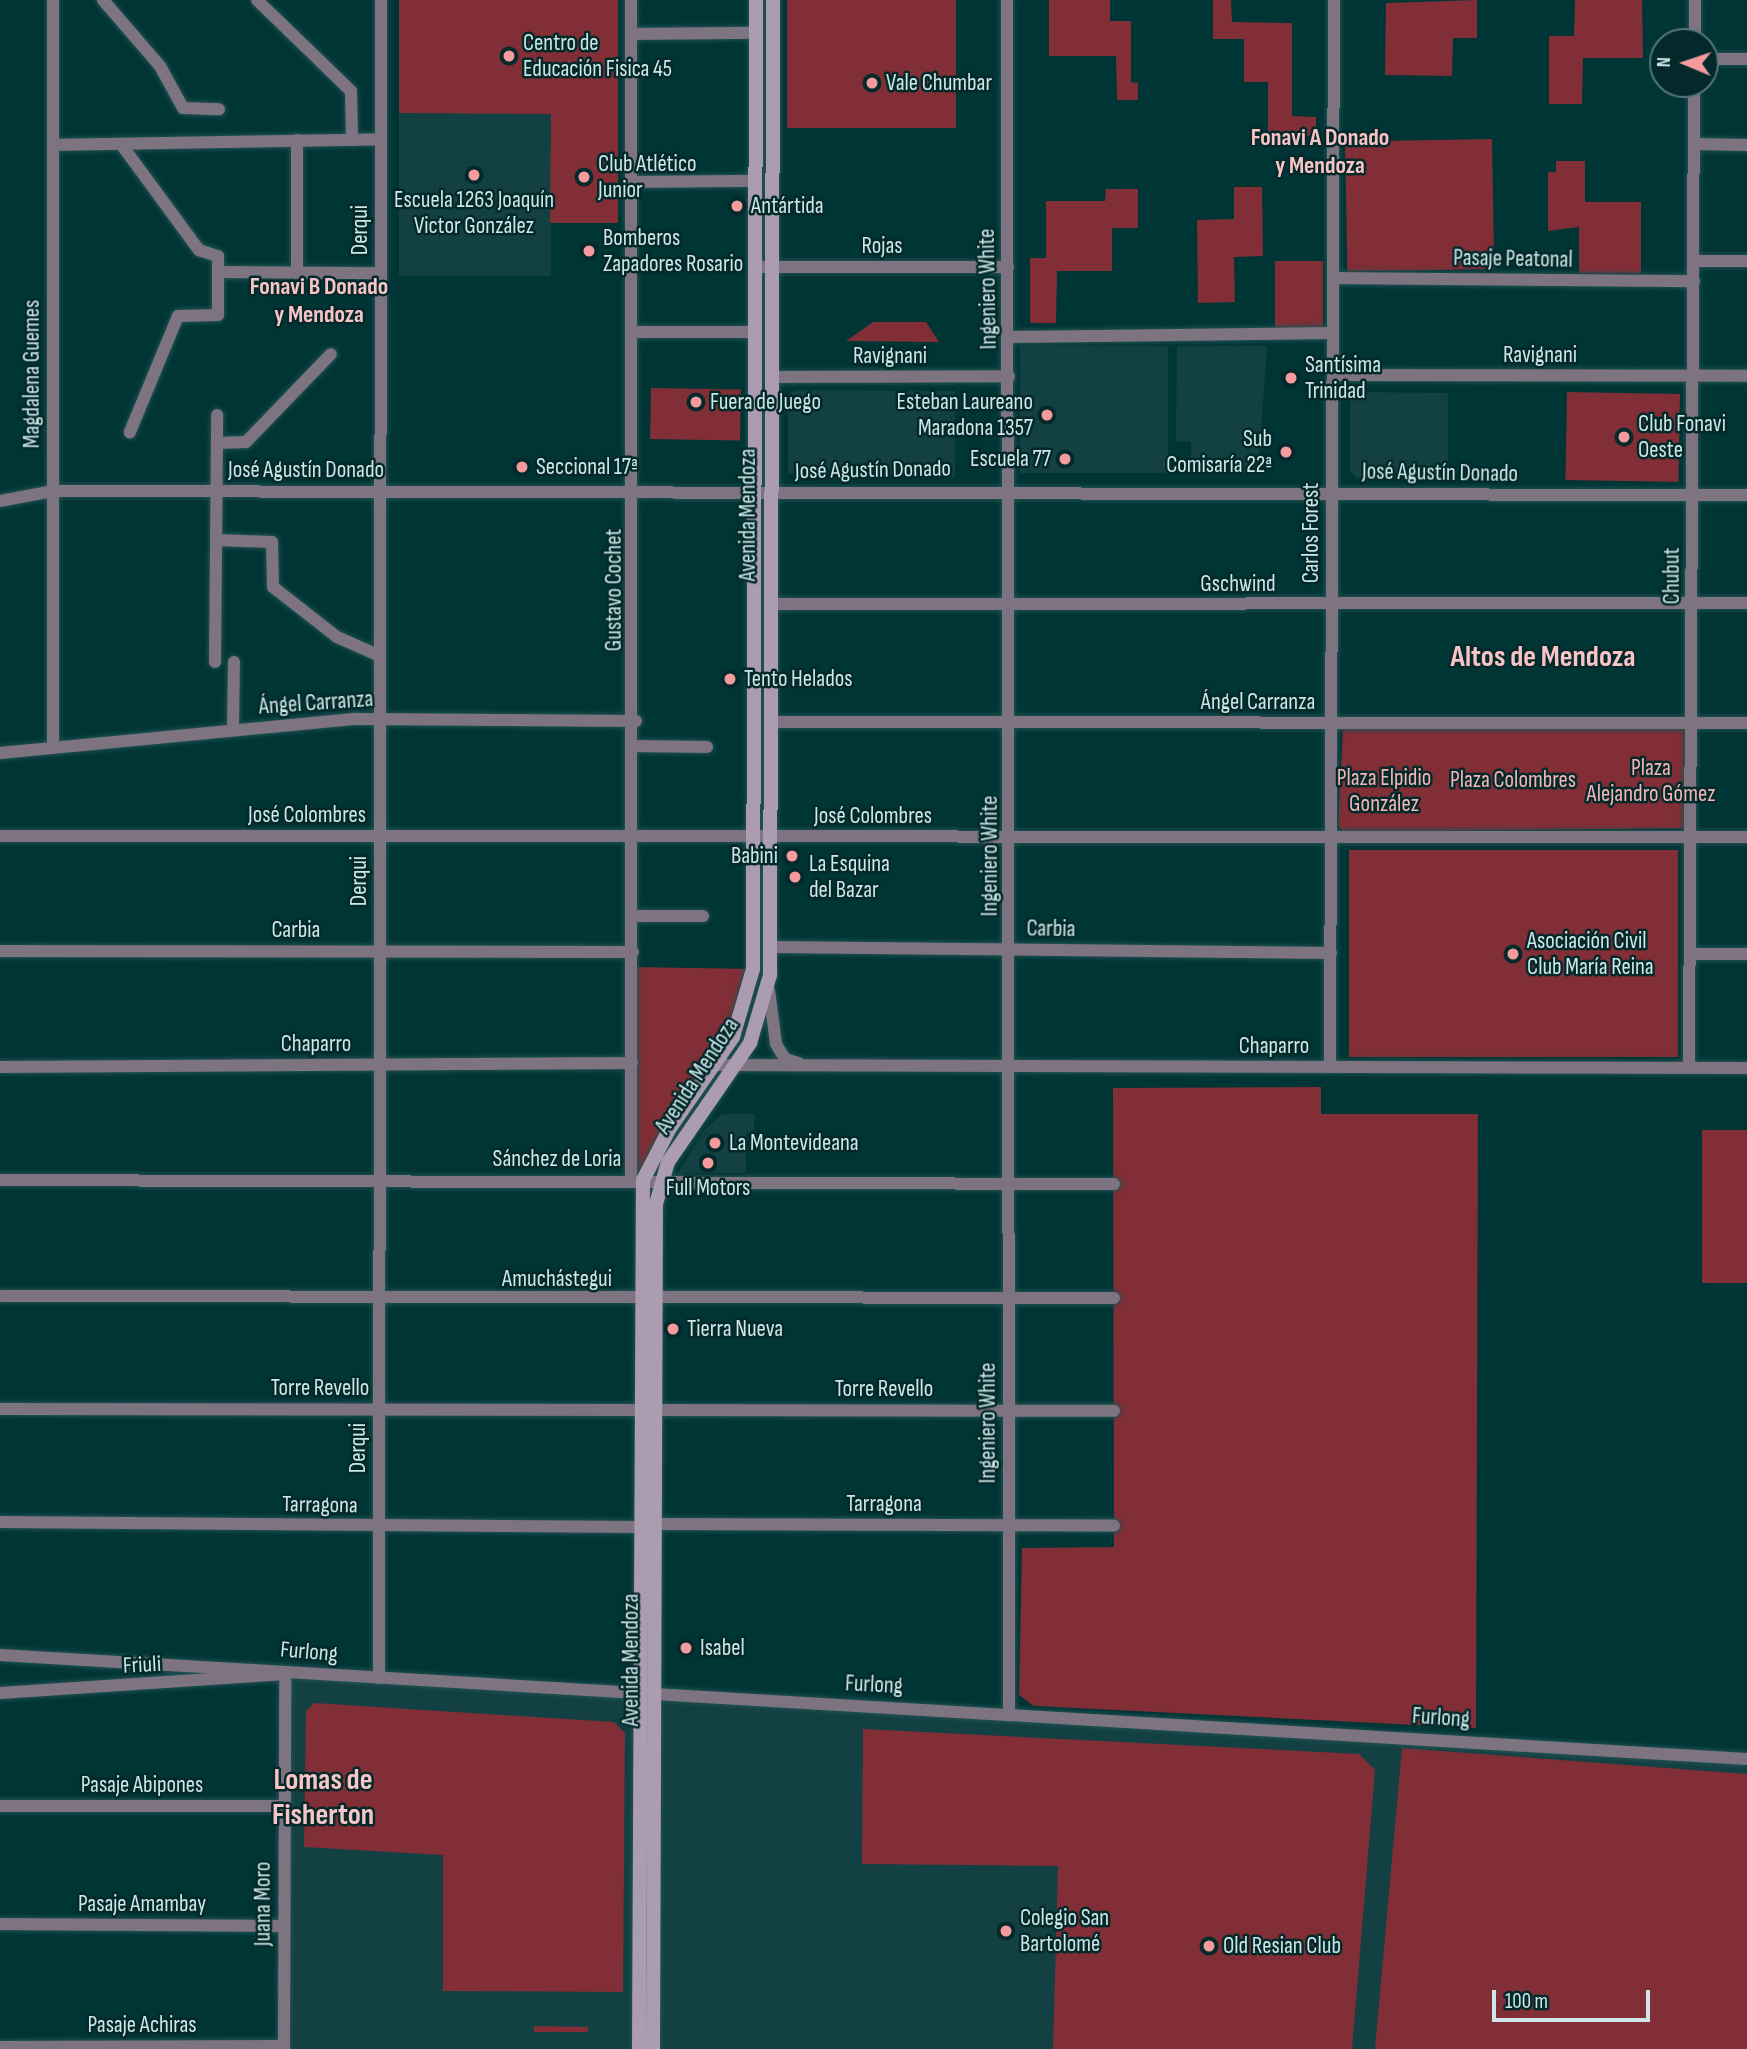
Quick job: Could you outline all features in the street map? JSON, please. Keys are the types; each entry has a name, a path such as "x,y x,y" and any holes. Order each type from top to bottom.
{"main road":[{"name":"Avenida Mendoza","path":"648,1300 637,1180 670,1128 717,1065 751,987 754,837 756,0"},
{"name":"Avenida Mendoza","path":"639,2049 646,1696 648,1300 660,1180 736,1065 769,990 773,0"},
{"path":"756,152 773,152"},
{"name":"Avenida Mendoza","path":"646,1696 653,2049"}],"street":[{"name":"Magdalena Guemes","path":"53,0 53,748"},
{"path":"103,0 160,66 183,108 219,109"},
{"path":"257,0 351,91 352,139"},
{"name":"Derqui","path":"379,1678 381,0"},
{"name":"Gustavo Cochet","path":"631,0 636,721 632,1063 637,1180"},
{"name":"Ingeniero White","path":"1007,0 1012,837 1009,950 1009,1712"},
{"name":"Carlos Forest","path":"1330,1067 1334,0"},
{"path":"1695,0 1695,28"},
{"path":"631,34 756,33"},
{"path":"1719,59 1747,59"},
{"name":"Chubut","path":"1689,1068 1694,98"},
{"path":"53,145 381,139"},
{"path":"297,140 298,273"},
{"path":"121,144 199,250 218,256 218,315 178,316 130,432"},
{"path":"1694,145 1747,145"},
{"path":"632,182 755,181"},
{"path":"1694,261 1747,261"},
{"name":"Rojas","path":"755,267 1008,267"},
{"path":"218,272 381,273"},
{"name":"Pasaje Peatonal","path":"1333,278 1694,281"},
{"path":"633,332 755,332"},
{"path":"1009,337 1333,333"},
{"path":"217,443 246,442 331,354"},
{"name":"Ravignani","path":"1333,375 1747,376"},
{"name":"Ravignani","path":"772,377 1009,376"},
{"path":"215,662 217,415"},
{"name":"José Agustín Donado","path":"0,501 53,491 771,492 1010,489 1747,495"},
{"path":"216,540 272,542 273,587 337,637 380,656"},
{"name":"Gschwind","path":"771,604 1747,603"},
{"path":"233,730 234,662"},
{"name":"Ángel Carranza","path":"0,753 233,730 380,719 636,721"},
{"name":"Ángel Carranza","path":"770,722 1747,723"},
{"path":"635,746 707,747"},
{"name":"José Colombres","path":"0,836 1747,837"},
{"path":"634,916 703,916"},
{"name":"Carbia","path":"770,947 1331,953"},
{"name":"Carbia","path":"0,951 633,952"},
{"path":"1690,954 1747,954"},
{"path":"769,990 776,1044 785,1059 801,1065"},
{"name":"Chaparro","path":"0,1067 632,1063"},
{"name":"Chaparro","path":"717,1065 1747,1068"},
{"name":"Sánchez de Loria","path":"0,1180 660,1180 1114,1184"},
{"name":"Amuchástegui","path":"0,1296 648,1300 1114,1298"},
{"name":"Torre Revello","path":"0,1409 1114,1411"},
{"name":"Tarragona","path":"0,1522 379,1527 1114,1526"},
{"name":"Furlong","path":"0,1655 646,1696 1009,1712 1747,1759"},
{"name":"Friuli","path":"0,1693 285,1674"},
{"name":"Juana Moro","path":"284,2047 285,1674"},
{"name":"Pasaje Abipones","path":"0,1806 285,1806"},
{"name":"Pasaje Amambay","path":"0,1924 284,1926"},
{"name":"Pasaje Achiras","path":"0,2047 284,2047"}],"shaded area":[{"name":"Escuela 1263 Joaquín Victor González","path":"399,113 551,113 551,276 399,276"},
{"path":"1020,346 1168,346 1168,473 1020,473"},
{"path":"1177,346 1267,346 1258,474 1191,474 1191,442 1176,441"},
{"path":"795,390 955,391 955,477 788,473 788,395"},
{"path":"1350,392 1448,393 1448,479 1357,478 1350,471"},
{"path":"722,1114 754,1114 754,1132 746,1133 746,1173 678,1173 704,1130"},
{"path":"285,1674 1747,1759 1747,2049 284,2049"}],"green space":[{"name":"Centro de Educación Fisica 45","path":"399,0 618,0 618,223 550,223 551,114 399,113"},
{"name":"Vale Chumbar","path":"787,0 956,0 956,128 787,128"},
{"path":"1049,0 1110,0 1110,21 1131,21 1131,82 1138,83 1138,100 1117,100 1116,56 1049,56"},
{"path":"1213,0 1231,0 1232,22 1292,23 1292,116 1316,117 1316,136 1268,136 1268,82 1244,82 1244,39 1213,39"},
{"path":"1477,0 1477,38 1453,38 1452,76 1385,75 1386,3"},
{"path":"1575,0 1642,0 1643,58 1583,58 1582,104 1549,104 1549,36 1574,36"},
{"path":"1492,139 1494,269 1347,272 1345,142"},
{"path":"1556,161 1585,161 1585,202 1641,202 1641,273 1579,273 1579,227 1548,231 1548,172 1556,172"},
{"path":"1234,187 1262,187 1263,256 1234,257 1235,302 1198,303 1197,220 1234,219"},
{"path":"1106,189 1138,189 1138,228 1112,228 1112,271 1057,271 1056,323 1030,323 1030,258 1046,258 1046,201 1105,201"},
{"path":"1275,261 1323,261 1323,328 1275,328"},
{"path":"873,322 926,322 939,342 846,341"},
{"name":"Fuera de Juego","path":"651,388 741,390 740,441 650,439"},
{"name":"Club Fonavi Oeste","path":"1567,392 1680,394 1678,482 1565,480"},
{"name":"Plaza Colombres","path":"1343,728 1681,728 1687,733 1687,828 1344,832 1338,826"},
{"name":"Asociación Civil Club María Reina","path":"1349,850 1678,850 1678,1057 1349,1057"},
{"path":"633,967 753,969 744,1014 643,1180 631,1180"},
{"path":"1321,1087 1321,1114 1478,1114 1476,1728 1034,1706 1019,1695 1022,1548 1114,1547 1113,1088"},
{"path":"1702,1130 1747,1130 1747,1283 1702,1283"},
{"path":"314,1703 614,1722 625,1733 623,1992 443,1991 443,1855 304,1847 306,1711"},
{"name":"Old Resian Club","path":"863,1729 1359,1754 1375,1770 1352,2049 1053,2049 1058,1866 862,1864"},
{"path":"1402,1748 1747,1774 1747,2049 1375,2049"},
{"path":"534,2026 588,2027 588,2032 534,2032"}],"place":[{"name":"Centro de Educación Fisica 45","path":"509,56"},
{"name":"Vale Chumbar","path":"872,83"},
{"name":"Escuela 1263 Joaquín Victor González","path":"474,175"},
{"name":"Club Atlético Junior","path":"584,177"},
{"name":"Antártida","path":"737,206"},
{"name":"Bomberos Zapadores Rosario","path":"589,251"},
{"name":"Santísima Trinidad","path":"1291,378"},
{"name":"Fuera de Juego","path":"696,402"},
{"name":"Esteban Laureano Maradona 1357","path":"1047,415"},
{"name":"Club Fonavi Oeste","path":"1624,437"},
{"name":"Sub Comisaría 22ª","path":"1286,452"},
{"name":"Escuela 77","path":"1065,459"},
{"name":"Seccional 17ª","path":"522,467"},
{"name":"Tento Helados","path":"730,679"},
{"name":"Babini","path":"792,856"},
{"name":"La Esquina del Bazar","path":"795,877"},
{"name":"Asociación Civil Club María Reina","path":"1513,954"},
{"name":"La Montevideana","path":"715,1143"},
{"name":"Full Motors","path":"708,1163"},
{"name":"Tierra Nueva","path":"673,1329"},
{"name":"Isabel","path":"686,1648"},
{"name":"Colegio San Bartolomé","path":"1006,1931"},
{"name":"Old Resian Club","path":"1209,1946"}],"district":[{"name":"Fonavi A Donado y Mendoza","path":"1320,152"},
{"name":"Fonavi B Donado y Mendoza","path":"319,301"},
{"name":"Altos de Mendoza","path":"1543,657"},
{"name":"Lomas de Fisherton","path":"323,1797"}],"park label":[{"name":"Plaza Alejandro Gómez","path":"1651,781"},
{"name":"Plaza Elpidio González","path":"1384,791"}]}
